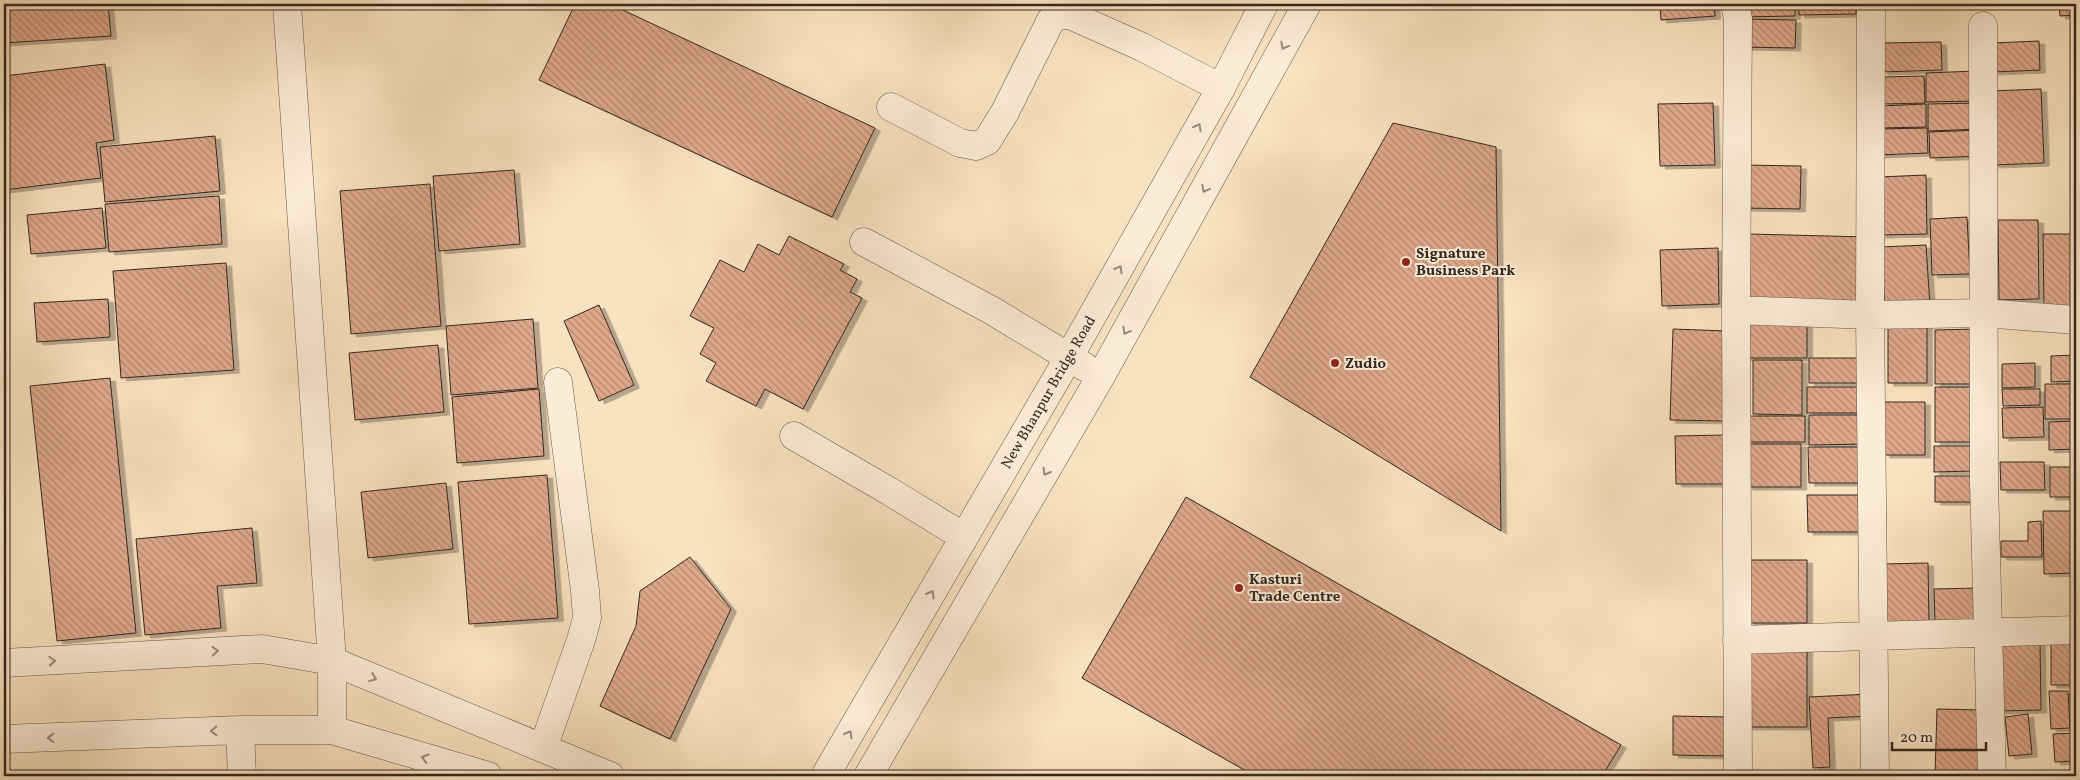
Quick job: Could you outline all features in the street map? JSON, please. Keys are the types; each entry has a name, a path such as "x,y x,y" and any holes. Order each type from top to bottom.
{"street":[{"path":"286,4 332,661 332,730"},
{"name":"New Bhanpur Bridge Road","path":"824,776 1069,358 1221,88 1264,4"},
{"path":"868,776 1101,376 1307,4"},
{"path":"1735,4 1738,19 1736,310 1738,776"},
{"path":"1871,4 1870,315 1875,776"},
{"path":"891,107 960,143 976,146 987,142 1006,112 1051,20 1060,15 1070,16 1142,47 1221,88"},
{"path":"1983,26 1984,482 1992,776"},
{"path":"864,242 991,310 1101,376"},
{"path":"1736,310 1870,315 1983,313 2076,320"},
{"path":"543,748 587,618 558,382"},
{"path":"794,436 964,537"},
{"path":"1737,640 2076,630"},
{"path":"4,663 262,649 332,661 610,776"},
{"path":"240,730 242,776"},
{"path":"4,739 240,730 332,730 488,776"}],"building":[{"path":"4,4 108,4 111,36 4,43"},
{"path":"575,4 610,4 875,128 832,217 539,80"},
{"path":"1660,4 1714,4 1715,16 1661,20"},
{"path":"1739,4 1795,4 1795,16 1739,17"},
{"path":"1799,4 1856,4 1856,14 1799,15"},
{"path":"2059,4 2076,4 2076,15 2060,16"},
{"path":"1740,19 1796,20 1795,48 1739,47"},
{"path":"2039,41 2040,70 1993,72 1992,43"},
{"path":"1941,42 1942,70 1882,72 1881,43"},
{"path":"105,64 114,140 96,143 101,178 4,190 4,76"},
{"path":"1975,71 1976,101 1926,102 1926,73"},
{"path":"1924,76 1925,103 1883,104 1883,77"},
{"path":"2041,89 2044,163 1993,165 1990,91"},
{"path":"1713,103 1715,165 1660,166 1658,104"},
{"path":"1980,103 1981,129 1928,131 1928,104"},
{"path":"1926,104 1926,127 1881,128 1880,106"},
{"name":"Signature Business Park","path":"1393,123 1496,147 1501,531 1250,377"},
{"path":"1927,128 1928,153 1879,155 1879,129"},
{"path":"1981,130 1981,156 1930,158 1929,132"},
{"path":"215,136 220,191 105,202 100,147"},
{"path":"1742,165 1801,166 1800,209 1741,208"},
{"path":"514,170 520,244 439,251 433,176"},
{"path":"1926,175 1927,234 1880,235 1879,177"},
{"path":"430,184 441,326 351,334 340,191"},
{"path":"219,196 222,244 109,252 105,204"},
{"path":"102,208 106,248 31,254 27,215"},
{"path":"1967,217 1970,274 1932,275 1930,219"},
{"path":"1998,220 2038,220 2039,299 1999,300"},
{"path":"1748,234 1868,237 1866,306 1746,303"},
{"path":"2043,234 2076,234 2076,309 2044,309"},
{"path":"789,236 844,264 840,270 857,279 850,292 862,298 803,409 765,389 756,406 706,381 716,363 700,354 714,328 690,316 720,260 744,272 758,244 779,255"},
{"path":"1926,245 1930,306 1885,309 1881,247"},
{"path":"1718,248 1719,304 1662,306 1660,250"},
{"path":"226,263 234,370 121,378 113,271"},
{"path":"108,299 110,337 37,342 34,303"},
{"path":"599,305 634,385 599,401 564,321"},
{"path":"533,319 538,388 451,395 446,326"},
{"path":"1807,322 1807,358 1745,358 1745,323"},
{"path":"1888,326 1927,326 1927,383 1888,383"},
{"path":"1673,329 1726,331 1723,421 1670,420"},
{"path":"1976,329 1976,384 1935,384 1935,330"},
{"path":"438,345 444,412 355,420 349,353"},
{"path":"2076,355 2076,381 2051,382 2051,356"},
{"path":"1809,358 1863,358 1863,383 1809,383"},
{"path":"1753,360 1802,360 1802,415 1753,414"},
{"path":"2035,363 2035,387 2002,388 2002,364"},
{"path":"110,378 136,633 57,641 30,386"},
{"path":"2045,384 2076,384 2076,419 2045,419"},
{"path":"1807,387 1866,387 1866,413 1807,413"},
{"path":"1935,387 1977,387 1978,442 1935,442"},
{"path":"539,389 544,456 457,463 452,397"},
{"path":"2002,389 2040,389 2040,405 2003,406"},
{"path":"1884,402 1925,402 1925,455 1884,455"},
{"path":"2043,407 2044,437 2003,438 2002,408"},
{"path":"1809,415 1866,415 1867,444 1809,445"},
{"path":"1747,416 1805,416 1805,442 1747,442"},
{"path":"2076,421 2076,449 2049,450 2049,422"},
{"path":"1725,435 1726,484 1676,484 1675,436"},
{"path":"1746,444 1801,444 1801,487 1747,487"},
{"path":"1934,446 1976,446 1976,471 1934,472"},
{"path":"1808,447 1868,447 1868,483 1809,483"},
{"path":"2000,462 2044,462 2045,490 2001,490"},
{"path":"2050,467 2076,467 2076,497 2050,497"},
{"path":"547,475 558,618 469,624 458,482"},
{"path":"1935,476 1976,476 1977,502 1935,502"},
{"path":"446,483 453,549 368,558 361,492"},
{"path":"1807,495 1868,495 1868,532 1808,532"},
{"name":"Kasturi Trade Centre","path":"1186,497 1621,745 1602,776 1255,776 1082,678"},
{"path":"2043,511 2076,511 2076,573 2044,574"},
{"path":"2041,521 2042,557 2001,557 2001,541 2028,541 2028,522"},
{"path":"252,528 257,583 217,586 221,628 145,635 136,539"},
{"path":"690,557 731,609 670,739 600,706 636,626 640,591"},
{"path":"1747,560 1807,560 1807,623 1748,623"},
{"path":"1928,563 1929,623 1885,624 1884,564"},
{"path":"1978,588 1979,621 1935,622 1934,589"},
{"path":"2076,640 2076,685 2051,685 2051,641"},
{"path":"1999,643 2040,643 2041,710 1999,711"},
{"path":"1746,649 1807,649 1807,727 1747,727"},
{"path":"2049,691 2068,691 2070,728 2051,729"},
{"path":"1870,694 1871,716 1828,718 1830,767 1813,768 1809,697"},
{"path":"1937,709 1983,710 1982,776 1935,776"},
{"path":"2028,714 2032,754 2009,756 2005,717"},
{"path":"1673,716 1727,717 1727,756 1673,755"},
{"path":"2076,733 2076,761 2055,762 2053,734"},
{"path":"2076,770 2076,776 2006,776 2006,774"}],"place":[{"name":"Signature Business Park","path":"1406,262"},
{"name":"Zudio","path":"1335,363"},
{"name":"Kasturi Trade Centre","path":"1239,588"}]}
